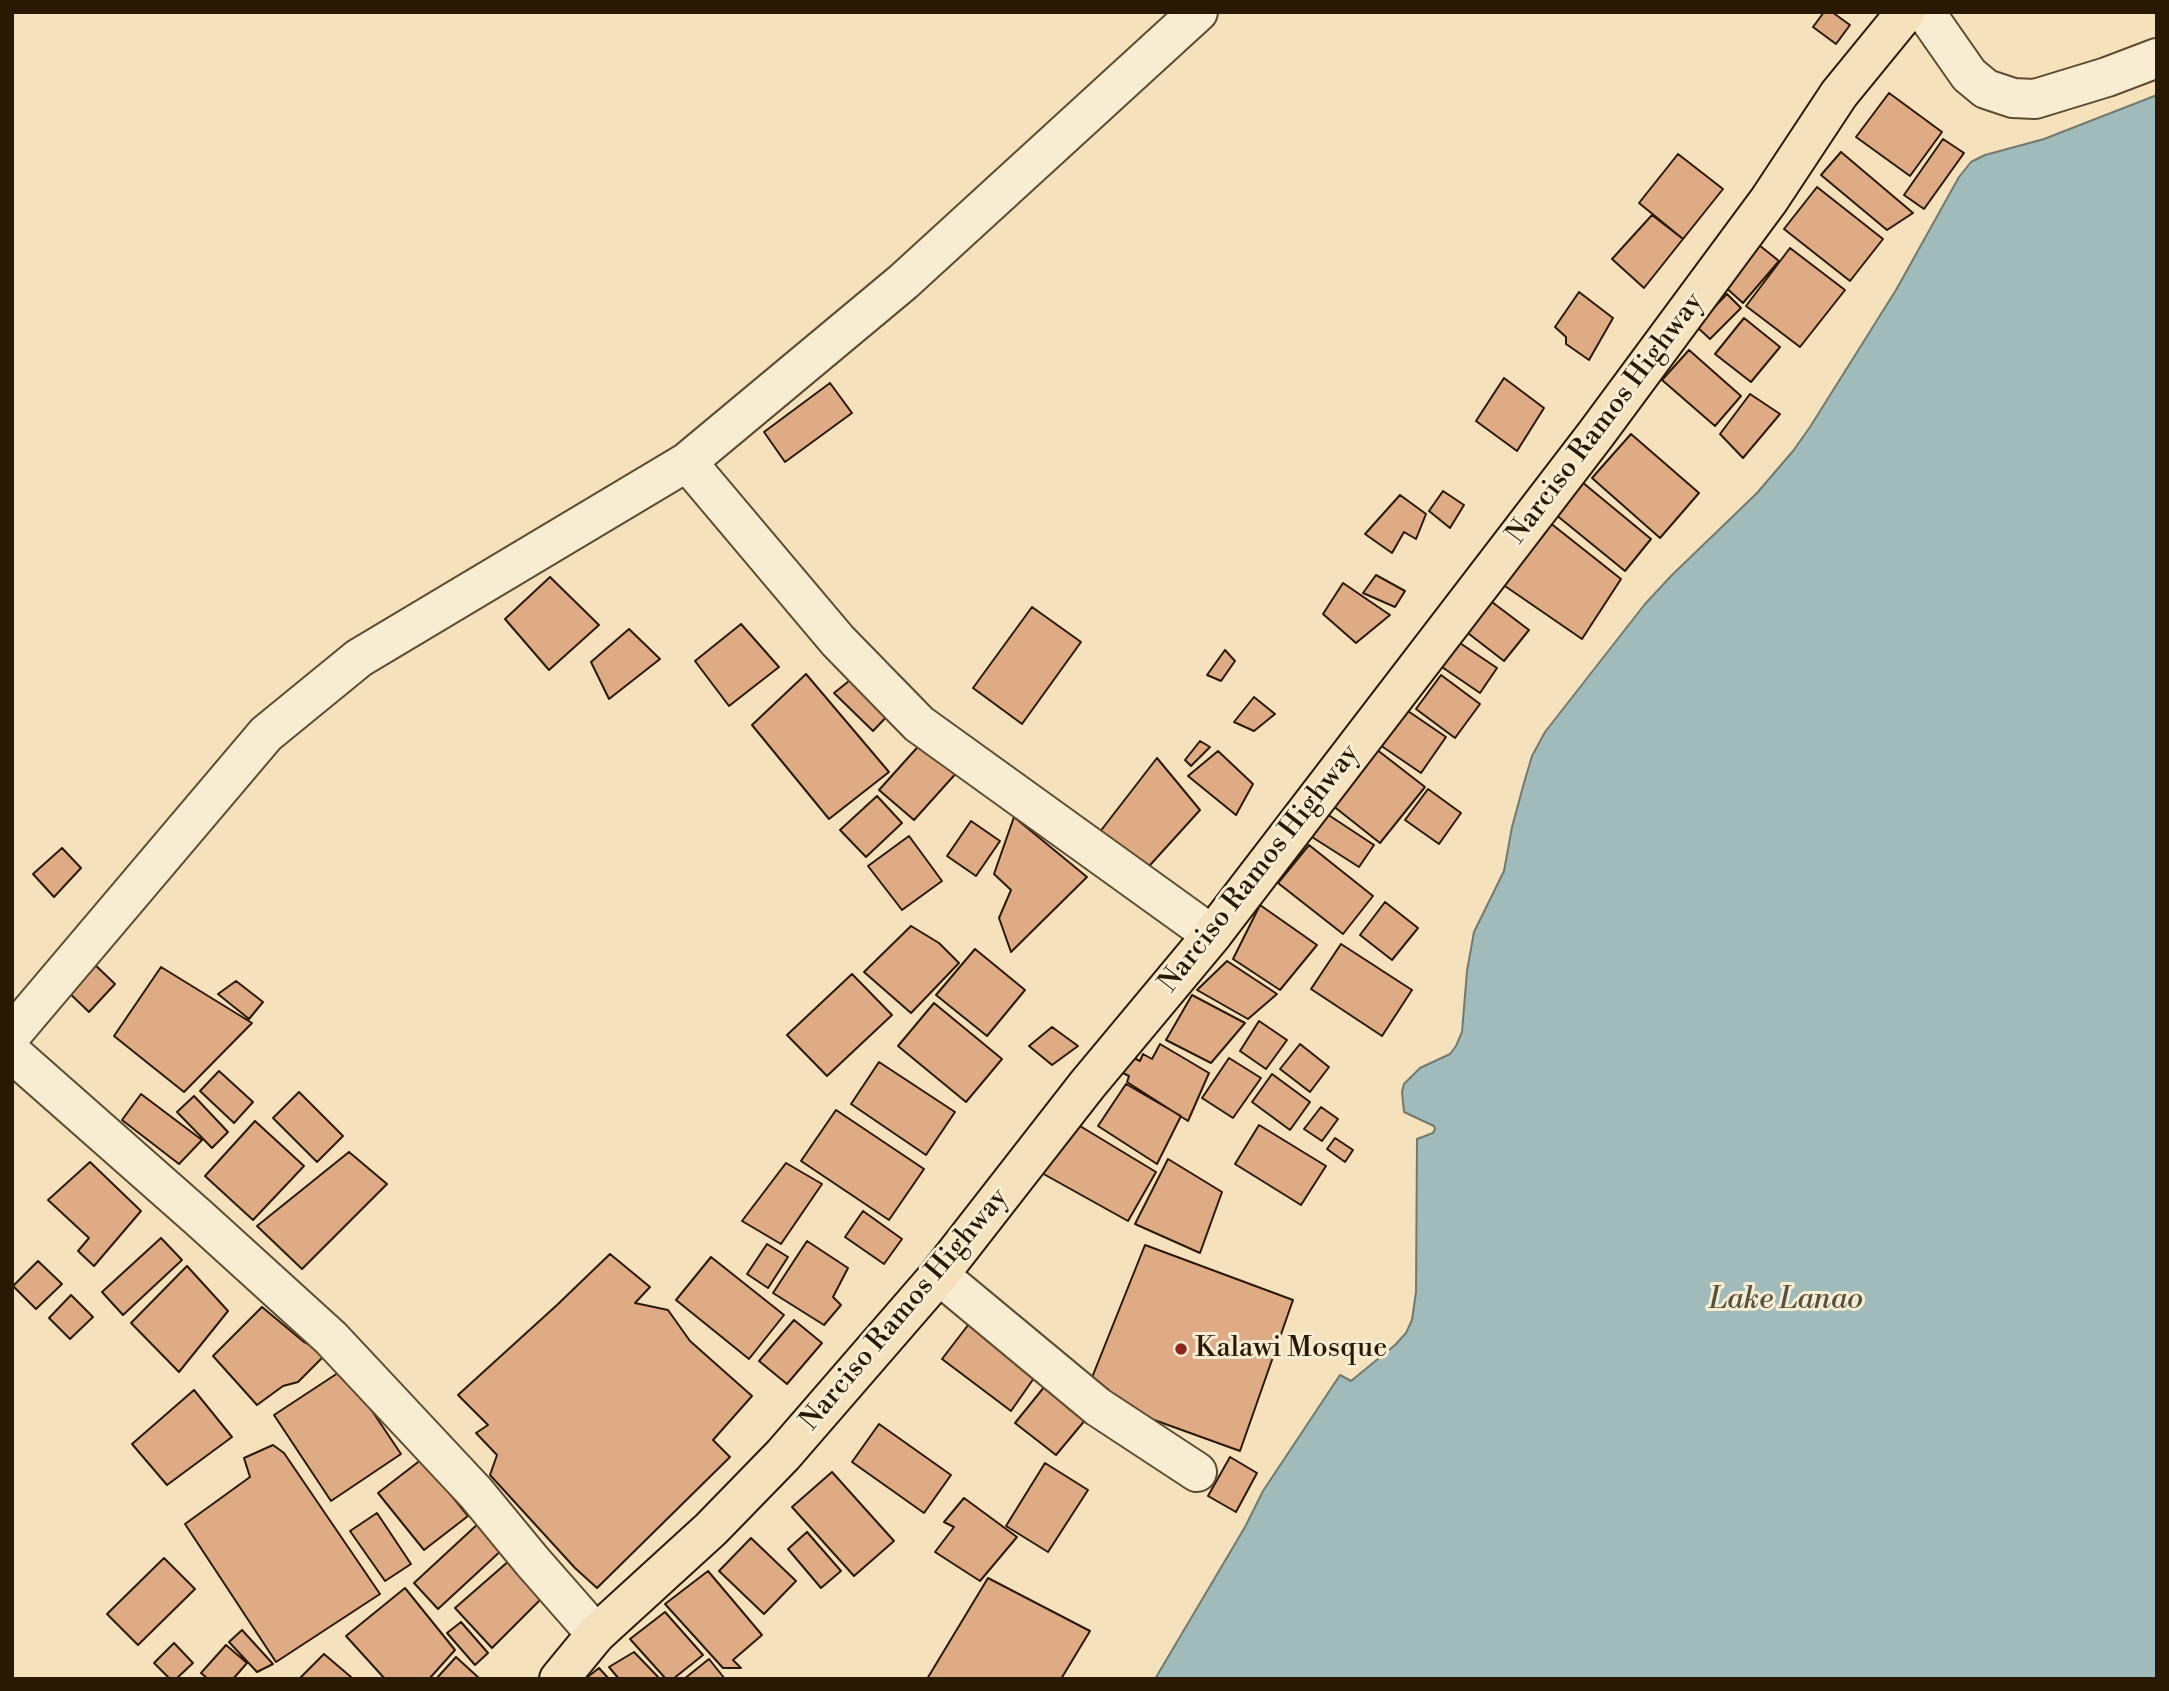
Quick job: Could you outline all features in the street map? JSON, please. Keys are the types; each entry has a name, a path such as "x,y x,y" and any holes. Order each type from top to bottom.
{"highway":[{"name":"Narciso Ramos Highway","path":"559,1679 596,1634 711,1529 783,1455 939,1275 1087,1086 1212,935 1596,434 1769,200 1839,94 1906,12"}],"street":[{"path":"12,1034 266,734 359,658 687,462 903,282 1198,12"},
{"path":"1925,12 1969,75 1986,89 2013,98 2035,99 2157,58"},
{"path":"687,462 838,641 919,724 1212,935"},
{"path":"12,1054 331,1338 476,1493 596,1634"},
{"path":"939,1275 1098,1407 1197,1472"}],"water":[{"name":"Lake Lanao","path":"2157,95 2157,1679 1155,1679 1245,1527 1263,1491 1340,1375 1351,1381 1395,1345 1406,1333 1412,1320 1416,1292 1417,1139 1433,1133 1435,1129 1434,1126 1404,1112 1402,1092 1404,1084 1420,1068 1450,1054 1462,1032 1467,971 1474,932 1504,871 1524,783 1532,756 1545,732 1645,604 1757,493 1793,451 1896,290 1959,177 1971,162 1985,155 2044,139"}],"building":[{"path":"1824,12 1832,12 1850,25 1836,44 1813,27"},
{"path":"1889,93 1942,132 1910,176 1856,137"},
{"path":"1943,139 1964,153 1924,209 1904,195"},
{"path":"1841,152 1913,213 1887,230 1821,175"},
{"path":"1678,154 1723,189 1683,239 1639,203"},
{"path":"1817,187 1883,239 1850,281 1784,229"},
{"path":"1652,215 1683,239 1644,288 1612,259"},
{"path":"1759,245 1779,261 1743,303 1724,286"},
{"path":"1790,248 1845,290 1800,347 1746,306"},
{"path":"1579,292 1613,318 1589,360 1566,344 1566,337 1555,327"},
{"path":"1727,294 1741,308 1710,339 1696,326"},
{"path":"1744,318 1780,347 1751,382 1715,354"},
{"path":"1689,350 1741,396 1715,426 1662,380"},
{"path":"1504,378 1544,408 1517,451 1476,421"},
{"path":"830,383 852,413 785,462 764,432"},
{"path":"1750,394 1780,414 1743,458 1720,434"},
{"path":"1631,434 1699,493 1660,538 1592,478"},
{"path":"1582,482 1651,539 1625,571 1555,514"},
{"path":"1443,491 1464,505 1450,528 1429,511"},
{"path":"1400,495 1426,514 1416,539 1404,532 1392,553 1365,534"},
{"path":"1549,522 1621,579 1582,639 1502,584"},
{"path":"1376,575 1405,591 1395,607 1363,593"},
{"path":"550,577 599,625 549,670 505,619"},
{"path":"1343,583 1390,615 1356,643 1323,614"},
{"path":"1488,599 1529,630 1504,661 1464,630"},
{"path":"1032,607 1081,642 1022,724 973,688"},
{"path":"741,624 779,667 729,706 695,661"},
{"path":"629,629 660,659 609,699 591,662"},
{"path":"1454,639 1497,668 1480,693 1436,663"},
{"path":"1225,650 1235,661 1221,681 1207,675"},
{"path":"806,674 889,772 829,819 752,725"},
{"path":"1441,675 1480,704 1455,738 1416,709"},
{"path":"854,677 892,711 873,731 834,693"},
{"path":"1254,697 1275,714 1254,731 1234,722"},
{"path":"1405,709 1446,737 1421,773 1380,745"},
{"path":"924,740 959,770 914,820 879,790"},
{"path":"1200,741 1210,747 1191,766 1185,760"},
{"path":"1376,749 1425,787 1380,843 1332,805"},
{"path":"1218,751 1253,784 1236,815 1188,776"},
{"path":"1157,758 1200,810 1132,885 1099,833"},
{"path":"1428,789 1461,813 1439,844 1405,820"},
{"path":"877,796 902,823 866,857 840,830"},
{"path":"1327,814 1374,845 1359,867 1312,837"},
{"path":"1014,817 1087,877 1011,952 999,918 1011,890 994,874"},
{"path":"971,821 1000,841 976,876 947,856"},
{"path":"909,836 942,881 902,910 868,866"},
{"path":"1309,845 1373,896 1343,934 1278,883"},
{"path":"62,848 81,868 54,897 33,874"},
{"path":"1385,902 1418,928 1392,960 1360,935"},
{"path":"1260,905 1317,945 1280,990 1233,959"},
{"path":"911,926 939,943 959,963 911,1013 864,972"},
{"path":"1341,944 1412,990 1382,1036 1311,989"},
{"path":"975,949 1025,990 987,1036 936,995"},
{"path":"90,960 115,984 89,1012 63,987"},
{"path":"1227,961 1277,994 1248,1019 1197,990"},
{"path":"161,967 252,1023 184,1092 114,1036"},
{"path":"852,974 892,1015 827,1076 787,1035"},
{"path":"236,981 263,1002 249,1019 218,994"},
{"path":"1192,995 1245,1023 1211,1063 1166,1040"},
{"path":"934,1003 1002,1059 966,1102 898,1046"},
{"path":"1259,1021 1287,1040 1266,1069 1240,1051"},
{"path":"1052,1027 1078,1046 1052,1065 1029,1046"},
{"path":"1160,1044 1209,1073 1188,1121 1127,1082 1129,1076 1115,1069 1124,1053 1140,1061 1143,1054 1152,1059"},
{"path":"1300,1044 1329,1067 1310,1092 1280,1069"},
{"path":"1229,1058 1261,1078 1233,1118 1202,1098"},
{"path":"879,1062 955,1112 926,1155 851,1104"},
{"path":"219,1071 253,1102 234,1123 200,1091"},
{"path":"1272,1074 1310,1102 1290,1130 1252,1102"},
{"path":"1126,1084 1181,1116 1157,1164 1098,1126"},
{"path":"299,1092 343,1136 317,1162 273,1118"},
{"path":"141,1094 202,1140 179,1164 122,1120"},
{"path":"194,1096 228,1132 212,1148 177,1112"},
{"path":"1321,1107 1338,1119 1322,1141 1304,1129"},
{"path":"836,1110 924,1169 889,1220 801,1161"},
{"path":"255,1121 304,1166 253,1220 205,1176"},
{"path":"1075,1123 1156,1172 1128,1221 1040,1172"},
{"path":"1259,1125 1326,1166 1301,1205 1235,1164"},
{"path":"1335,1138 1353,1150 1345,1162 1327,1149"},
{"path":"349,1152 387,1184 302,1269 257,1226"},
{"path":"1168,1159 1222,1192 1200,1253 1135,1224"},
{"path":"90,1162 141,1211 94,1266 78,1251 89,1238 48,1200"},
{"path":"786,1163 822,1184 781,1244 742,1221"},
{"path":"863,1211 902,1239 884,1264 845,1237"},
{"path":"161,1238 182,1260 123,1315 102,1292"},
{"path":"807,1241 848,1268 833,1297 841,1305 824,1325 773,1293"},
{"path":"767,1244 788,1257 768,1288 747,1274"},
{"path":"1145,1245 1293,1300 1240,1451 1085,1395"},
{"path":"610,1254 650,1287 635,1303 668,1310 690,1341 752,1396 713,1440 730,1457 597,1588 575,1568 490,1475 497,1455 476,1433 488,1425 458,1395"},
{"path":"711,1257 784,1315 749,1359 676,1300"},
{"path":"38,1261 62,1284 36,1309 13,1286"},
{"path":"187,1266 228,1311 179,1372 131,1323"},
{"path":"71,1295 93,1317 70,1339 49,1318"},
{"path":"262,1307 304,1342 327,1353 298,1382 283,1386 257,1405 213,1356"},
{"path":"975,1316 1041,1368 1011,1411 942,1359"},
{"path":"794,1320 822,1343 787,1384 759,1361"},
{"path":"344,1369 401,1454 331,1501 274,1415"},
{"path":"1045,1386 1086,1419 1056,1455 1015,1423"},
{"path":"194,1390 232,1437 167,1485 132,1444"},
{"path":"879,1424 951,1475 924,1513 852,1462"},
{"path":"273,1445 284,1453 380,1594 276,1662 185,1524 250,1477 244,1458"},
{"path":"1230,1457 1257,1473 1236,1512 1208,1496"},
{"path":"422,1459 468,1516 424,1550 378,1493"},
{"path":"1045,1463 1088,1490 1048,1552 1006,1526"},
{"path":"832,1472 894,1541 854,1576 792,1507"},
{"path":"964,1498 1017,1537 980,1581 935,1552 954,1527 944,1522"},
{"path":"377,1513 411,1564 385,1581 350,1531"},
{"path":"480,1522 504,1548 438,1609 414,1583"},
{"path":"807,1532 841,1571 821,1588 788,1549"},
{"path":"751,1538 796,1581 764,1614 719,1571"},
{"path":"518,1553 549,1591 492,1648 455,1608"},
{"path":"164,1558 195,1589 138,1645 107,1614"},
{"path":"708,1571 762,1635 733,1660 741,1668 723,1668 665,1604"},
{"path":"988,1578 1090,1631 1061,1679 927,1679"},
{"path":"405,1588 455,1650 429,1679 385,1679 346,1636"},
{"path":"665,1612 703,1655 673,1679 666,1679 630,1639"},
{"path":"461,1622 488,1653 475,1665 447,1633"},
{"path":"242,1630 273,1664 257,1672 229,1642"},
{"path":"174,1643 193,1663 176,1679 170,1679 154,1663"},
{"path":"226,1645 247,1663 233,1679 208,1679 201,1673"},
{"path":"634,1652 660,1679 619,1679 609,1667"},
{"path":"324,1654 351,1677 299,1679"},
{"path":"456,1657 480,1679 436,1679"},
{"path":"709,1659 725,1679 684,1679"},
{"path":"599,1668 609,1679 585,1679"}],"place":[{"name":"Kalawi Mosque","path":"1181,1349"}]}
